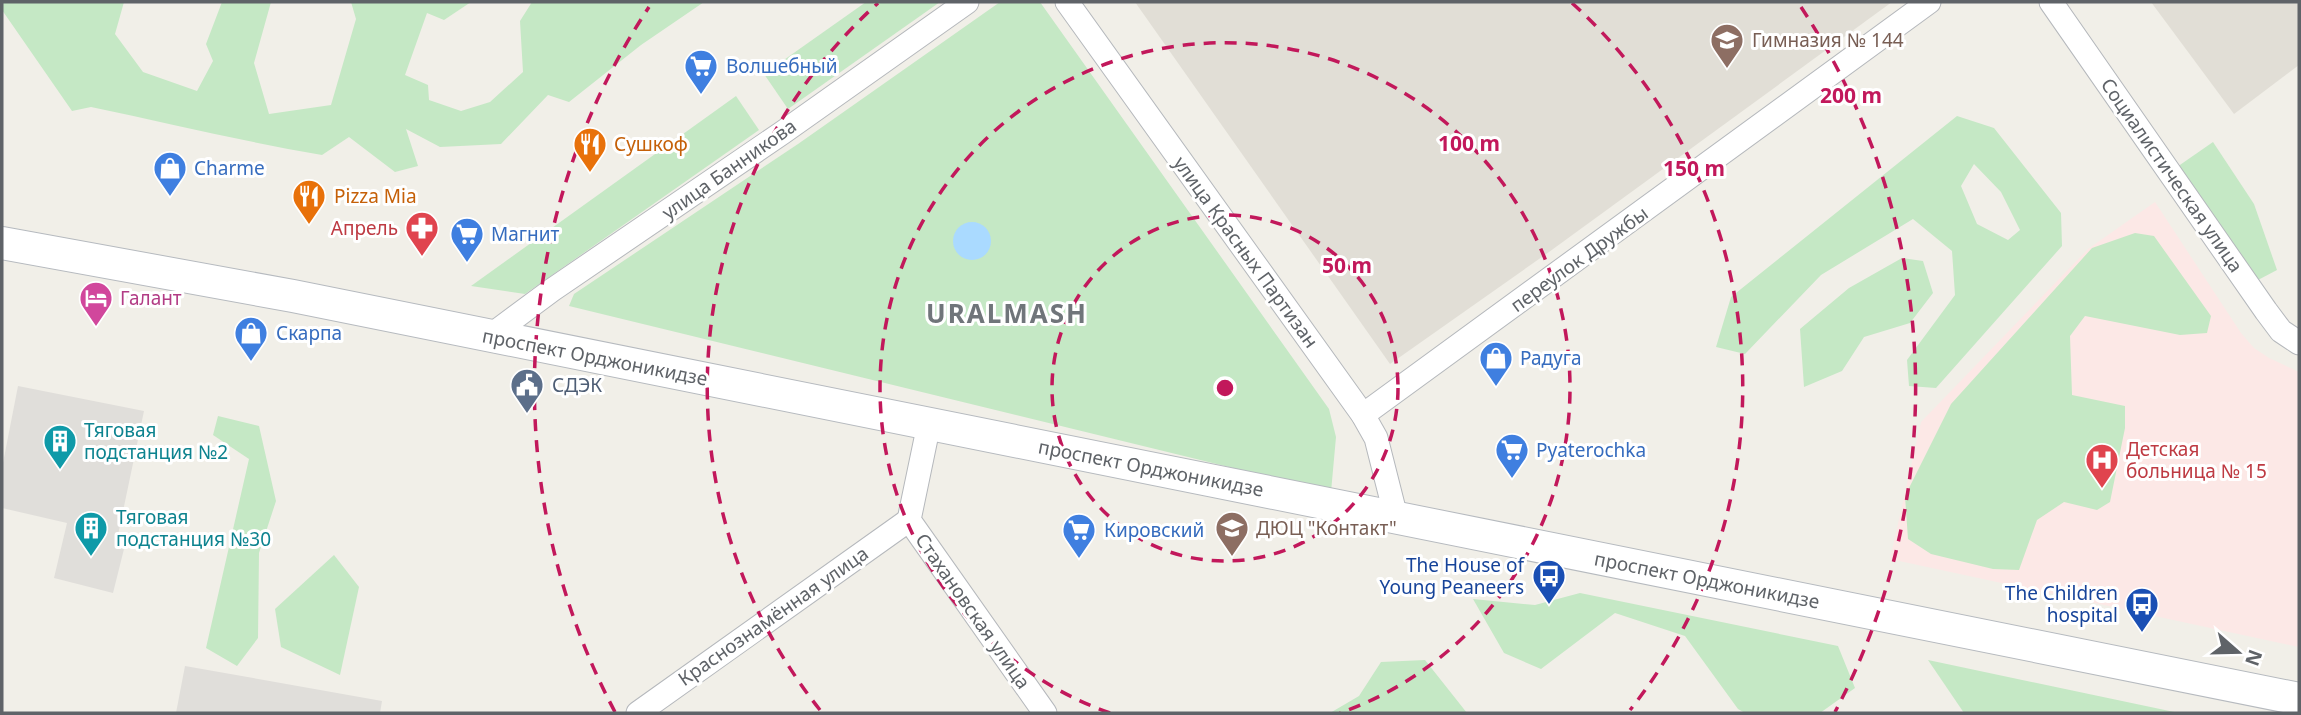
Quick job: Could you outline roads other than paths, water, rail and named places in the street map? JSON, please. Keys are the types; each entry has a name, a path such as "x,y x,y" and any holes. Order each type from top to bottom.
{"street":[{"name":"улица Банникова","path":"490,336 552,290 782,133 967,2"},
{"name":"улица Красных Партизан","path":"1067,2 1363,415 1376,438 1396,517"},
{"name":"переулок Дружбы","path":"1363,415 1930,2"},
{"name":"Социалистическая улица","path":"2051,2 2266,311 2281,331 2299,343"},
{"name":"проспект Орджоникидзе","path":"2,243 70,258 293,296 2299,699"},
{"name":"Стахановская улица","path":"929,424 909,520 1045,713"},
{"name":"Краснознамённая улица","path":"638,713 909,520"},
{"path":"2294,713 2299,709"}],"water":[{"path":"972,222 985,228 991,241 985,254 972,260 959,254 953,241 959,228"}],"place":[{"name":"Гимназия № 144","path":"1727,70"},
{"name":"Волшебный","path":"701,96"},
{"name":"Сушкоф","path":"590,174"},
{"name":"Charme","path":"170,198"},
{"name":"Pizza Mia","path":"309,226"},
{"name":"Апрель","path":"422,258"},
{"name":"Магнит","path":"467,264"},
{"name":"Галант","path":"96,328"},
{"name":"Скарпа","path":"251,363"},
{"name":"Радуга","path":"1496,388"},
{"name":"СДЭК","path":"527,415"},
{"name":"Тяговая подстанция №2","path":"60,471"},
{"name":"Pyaterochka","path":"1512,480"},
{"name":"Детская больница № 15","path":"2102,490"},
{"name":"Тяговая подстанция №30","path":"91,558"},
{"name":"ДЮЦ \"Контакт\"","path":"1232,558"},
{"name":"Кировский","path":"1079,560"},
{"name":"The House of Young Peaneers","path":"1549,606"},
{"name":"The Children hospital","path":"2142,634"}],"district":[{"name":"URALMASH","path":"1007,313"}]}
